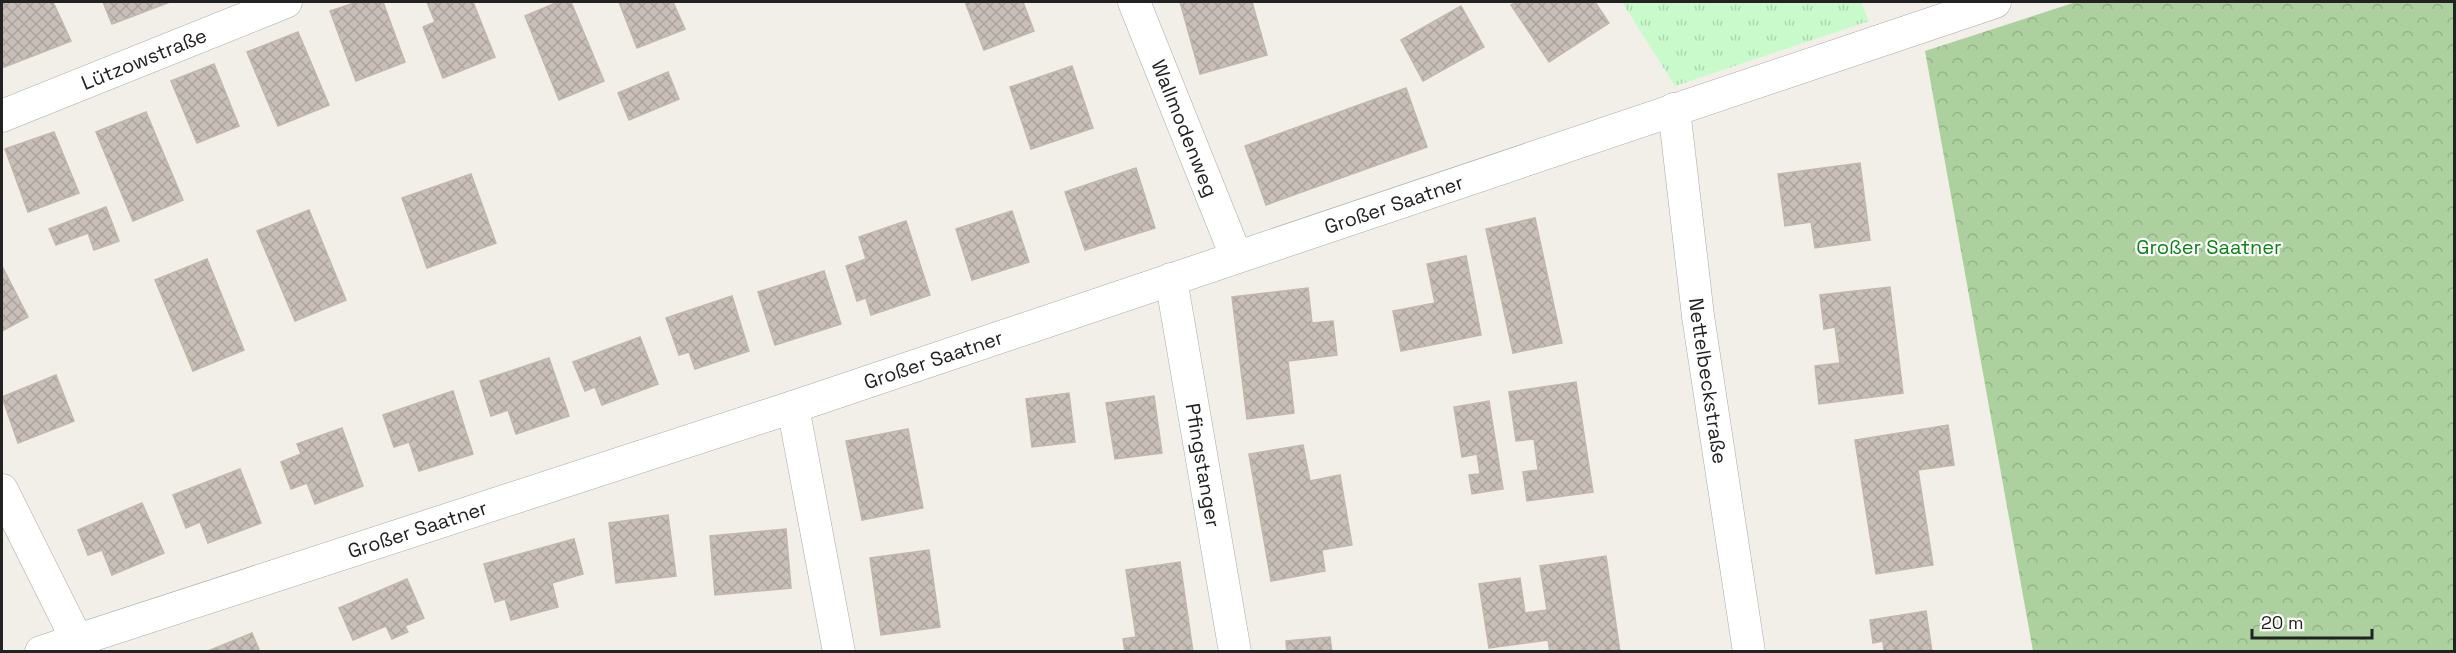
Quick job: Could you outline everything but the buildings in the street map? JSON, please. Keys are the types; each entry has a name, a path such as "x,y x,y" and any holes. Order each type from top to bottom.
{"street":[{"name":"Lützowstraße","path":"2,116 286,2"},
{"name":"Wallmodenweg","path":"1134,2 1236,256"},
{"name":"Großer Saatner","path":"41,651 80,646 1995,2"},
{"name":"Nettelbeckstraße","path":"1674,109 1698,316 1749,651"},
{"name":"Pfingstanger","path":"1171,279 1236,651"},
{"path":"793,407 839,651"},
{"path":"2,490 80,646"}],"green space":[{"path":"1622,2 1861,2 1869,21 1675,86"},
{"name":"Großer Saatner","path":"2076,2 2454,2 2454,651 2033,651 1925,51"}]}
